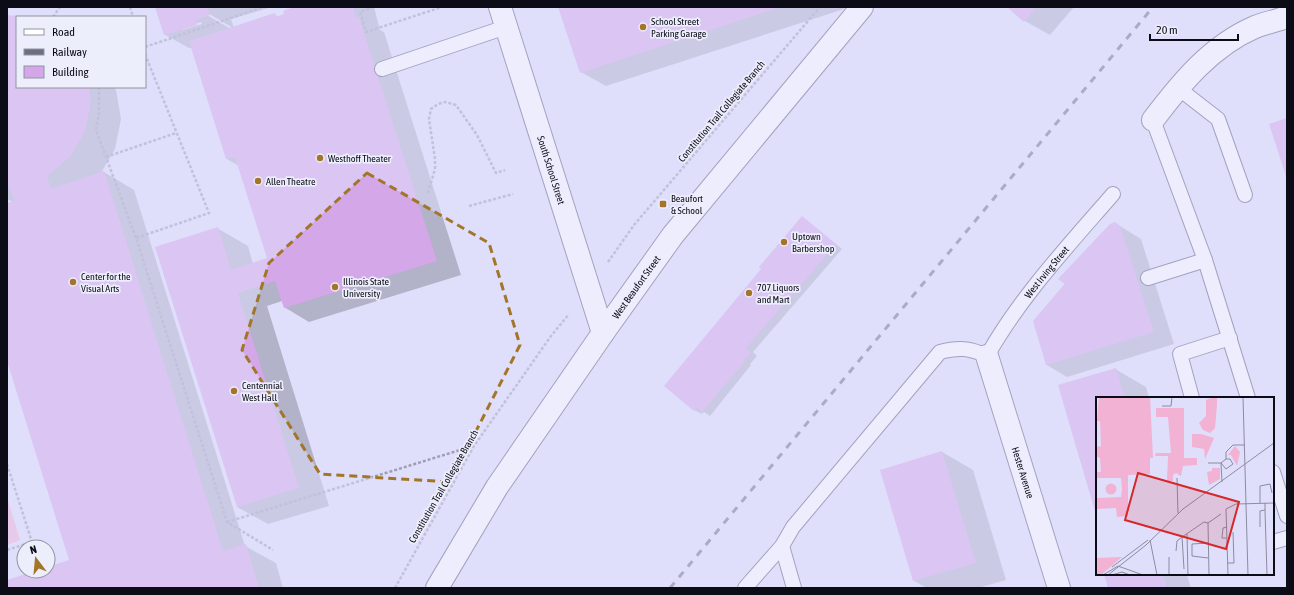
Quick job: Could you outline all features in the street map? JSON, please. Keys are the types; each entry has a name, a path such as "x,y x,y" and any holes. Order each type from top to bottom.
{"street":[{"name":"West Beaufort Street","path":"438,588 497,487 603,333 673,235 862,7"},
{"name":"South School Street","path":"503,17 603,333"},
{"path":"1153,120 1198,65 1227,42 1255,27 1287,17"},
{"name":"Hester Avenue","path":"987,356 1057,587"}],"lane":[{"path":"382,69 503,17"},
{"path":"1178,88 1218,119 1245,195"},
{"path":"1153,120 1205,260 1248,397"},
{"name":"West Irving Street","path":"987,356 1005,325 1024,298 1113,194"},
{"path":"1148,278 1205,260"},
{"path":"1192,397 1180,354 1230,338"},
{"path":"745,588 782,546 794,527 940,352 961,347 974,350 987,356"},
{"path":"1274,475 1287,516"},
{"path":"1274,542 1287,538"},
{"path":"782,546 794,588"}],"path":[{"path":"54,16 60,7"},
{"path":"146,47 263,7"},
{"path":"374,7 360,12 366,32 442,7"},
{"name":"Constitution Trail Collegiate Branch","path":"634,225 820,7"},
{"path":"136,238 209,213 146,57"},
{"path":"99,88 99,113 96,130 136,238 227,522 274,550"},
{"path":"428,193 435,170 435,159 429,119 432,109 438,104 445,102 456,105 476,135 496,173 505,170"},
{"path":"106,157 176,133"},
{"path":"469,206 513,194"},
{"name":"Constitution Trail Collegiate Branch","path":"395,588 474,446 551,336"},
{"path":"227,522 474,446"},
{"path":"7,464 32,542 7,550"}],"highlighted area":[{"path":"367,173 489,243 520,345 450,482 320,474 242,350 269,263"}],"shaded area":[{"path":"7,497 20,539 16,539 16,542 7,545"}],"building":[{"path":"155,7 207,7 210,15 195,20 197,25 164,35"},
{"name":"Westhoff Theater","path":"294,7 353,7 356,17 359,17 437,261 284,308 275,281 238,293 299,488 237,507 155,247 218,227 231,270 267,258 235,157 226,159 189,41 275,13 276,17 284,14 283,11"},
{"name":"School Street Parking Garage","path":"558,7 781,7 580,73"},
{"path":"1007,7 1037,7 1024,22"},
{"name":"Center for the Visual Arts","path":"7,15 16,16 16,88 89,88 91,102 85,131 70,157 47,176 51,189 104,171 223,551 246,544 259,588 7,588 7,580 16,577 16,579 56,579 56,564 69,560 7,361 7,203 14,201 10,188 7,188"},
{"path":"1287,118 1287,179 1269,124"},
{"path":"802,216 836,244 746,348 751,352 744,360 745,361 702,412 697,407 694,411 664,386 761,269 759,267"},
{"path":"1115,222 1120,226 1154,332 1046,365 1033,321 1065,284 1058,279 1110,224"},
{"path":"1116,368 1125,397 1096,397 1096,515 1058,385"},
{"path":"942,451 976,563 913,581 880,470"},
{"path":"1104,575 1163,575 1167,588 1108,588"}],"railway":[{"path":"670,588 1153,7"}],"place":[{"name":"School Street Parking Garage","path":"643,27"},
{"name":"Westhoff Theater","path":"320,158"},
{"name":"Allen Theatre","path":"258,181"},
{"name":"Beaufort & School","path":"663,204"},
{"name":"Uptown Barbershop","path":"784,242"},
{"name":"Center for the Visual Arts","path":"73,282"},
{"name":"Illinois State University","path":"335,287"},
{"name":"707 Liquors and Mart","path":"749,293"},
{"name":"Centennial West Hall","path":"234,391"}]}
